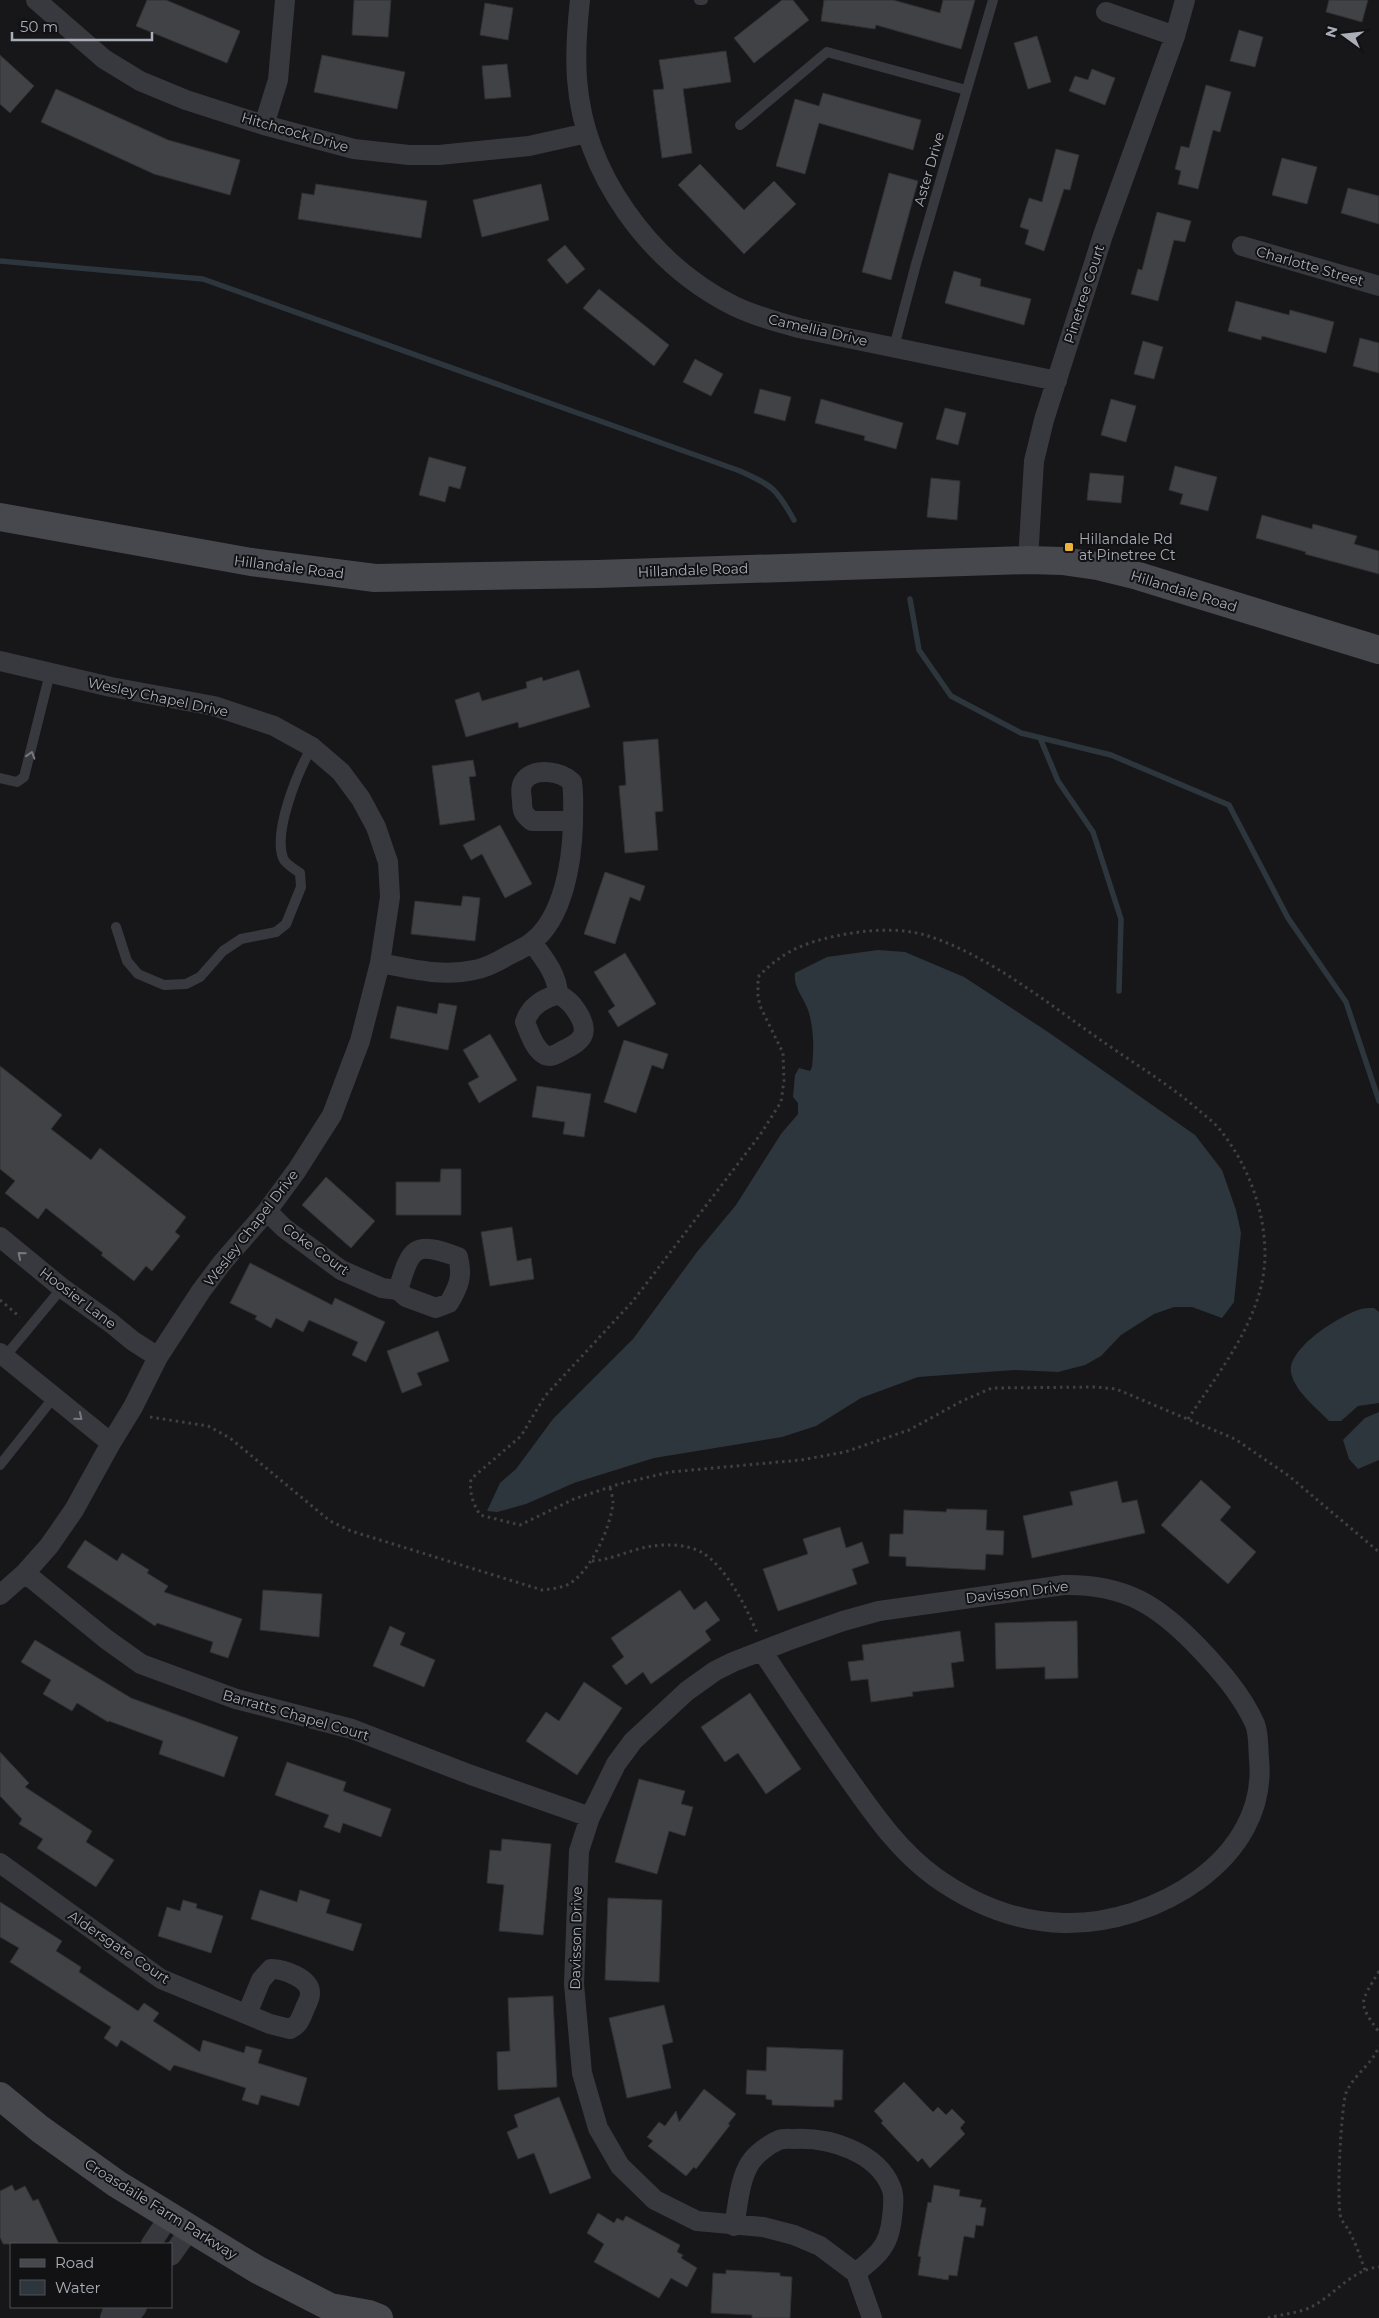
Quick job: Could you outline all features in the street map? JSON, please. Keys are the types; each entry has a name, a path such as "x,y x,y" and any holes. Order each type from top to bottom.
{"street":[{"name":"Hitchcock Drive","path":"36,0 104,59 140,81 186,100 264,125 354,149 409,155 439,154 529,146 587,133"},
{"path":"264,125 278,80 285,0"},
{"name":"Camellia Drive","path":"580,0 576,41 577,81 587,133 606,177 627,212 655,246 674,265 734,306 765,318 799,328 1057,380"},
{"name":"Pinetree Court","path":"1028,560 1034,461 1057,380 1103,235 1175,36 1186,0"},
{"path":"1106,12 1175,36"},
{"name":"Charlotte Street","path":"1242,246 1379,286"},
{"name":"Hillandale Road","path":"0,517 242,561 375,578 597,574 1028,560 1062,561 1138,576 1379,650"},
{"name":"Wesley Chapel Drive","path":"0,661 111,687 214,706 274,726 312,747 341,772 361,799 376,827 388,862 390,898 380,963 360,1041 332,1115 297,1170 267,1211 222,1263 158,1357 134,1407 111,1442 74,1510 26,1573 0,1595"},
{"path":"380,963 418,971 443,973 475,970 501,960 532,942 545,928 557,906 566,880 573,839 573,821"},
{"path":"532,942 558,982 558,994"},
{"name":"Coke Court","path":"267,1211 284,1228 341,1270 382,1288 398,1290"},
{"name":"Hoosier Lane","path":"0,1237 62,1288 112,1323 133,1341 158,1357"},
{"path":"2,1358 111,1442"},
{"name":"Barratts Chapel Court","path":"26,1573 106,1639 141,1664 236,1699 352,1729 471,1775 590,1816"},
{"name":"Davisson Drive","path":"762,1651 886,1832 932,1875 965,1897 993,1910 1017,1916 1063,1923 1095,1921 1122,1916 1169,1898 1214,1867 1237,1844 1251,1819 1258,1792 1260,1768 1256,1726 1235,1689 1175,1623 1151,1606 1126,1594 1084,1584 1064,1585 878,1611 843,1621 762,1651 715,1671 686,1691 650,1723 633,1741 616,1764 590,1816 579,1850 575,1921 574,1984 582,2074 598,2128 620,2166 655,2200 697,2221 734,2226 763,2227 794,2236 820,2246 856,2273"},
{"name":"Aldersgate Court","path":"0,1863 161,1979 247,2014"},
{"name":"Croasdaile Farm Parkway","path":"0,2096 117,2184 258,2270 337,2313 369,2314 379,2318"},
{"path":"734,2226 743,2180 750,2164 762,2150 780,2140 802,2138 824,2141 851,2149 869,2160 883,2173 892,2188 894,2204 890,2230 880,2251 856,2273 872,2318"},
{"path":"152,2243 180,2221"},
{"path":"172,2252 180,2221"}],"lane":[{"name":"Aster Drive","path":"894,347 993,0"},
{"path":"740,125 826,52 966,90"},
{"path":"0,778 17,782 24,777 50,673"},
{"path":"116,927 127,961 138,974 164,985 186,984 200,977 223,952 241,939 276,932 286,924 301,887 300,873 283,860 280,843 289,799 301,765 312,747"},
{"path":"2,1358 62,1288"},
{"path":"0,1465 54,1397"}],"path":[{"path":"1188,1419 1243,1334 1257,1299 1265,1255 1261,1217 1246,1172 1220,1129 1187,1099 995,968 954,946 924,935 890,930 853,932 807,942 771,964 758,978 760,1006 782,1052 784,1081 781,1102 760,1135 633,1301 545,1396 521,1436 471,1479 470,1489 473,1501 480,1515 520,1525 574,1499 610,1487 670,1472 801,1460 845,1452 909,1430 962,1401 992,1388 1087,1387 1116,1389 1235,1440 1289,1476 1379,1552"},
{"path":"0,1300 21,1318"},
{"path":"150,1417 208,1426 230,1438 330,1521 351,1531 542,1590 555,1589 570,1583 592,1560 605,1532 613,1502 610,1487"},
{"path":"592,1560 652,1546 673,1544 700,1551 714,1561 737,1593 756,1631 762,1651"},
{"path":"1379,1971 1364,1997 1363,2004 1366,2015 1379,2032"},
{"path":"1365,2270 1350,2232 1341,2218 1339,2201 1344,2101 1351,2083 1370,2063 1379,2046"},
{"path":"1268,2318 1311,2307 1339,2289 1356,2274 1379,2267"}],"water":[{"path":"878,950 905,952 964,977 1048,1032 1195,1135 1222,1170 1236,1210 1241,1233 1234,1302 1222,1318 1192,1307 1174,1307 1154,1314 1121,1335 1101,1356 1085,1365 1058,1372 1014,1370 918,1377 861,1398 816,1426 782,1437 654,1458 574,1483 526,1504 497,1512 487,1511 500,1483 516,1469 553,1419 633,1339 697,1252 736,1205 781,1134 798,1114 798,1103 793,1097 795,1075 799,1068 810,1071 812,1067 813,1040 809,1013 797,989 795,973 827,957"},
{"path":"1374,1308 1379,1312 1379,1403 1358,1406 1341,1421 1329,1421 1297,1386 1291,1372 1292,1363 1297,1353 1327,1326 1358,1310"},
{"path":"1379,1412 1379,1460 1358,1469 1349,1459 1343,1440 1365,1418"}],"building":[{"path":"147,0 166,0 240,31 227,63 136,26"},
{"path":"354,0 391,0 388,37 352,35"},
{"path":"782,0 793,0 809,20 754,63 734,38"},
{"path":"824,0 893,0 940,13 943,0 975,0 961,49 876,25 875,29 821,21"},
{"path":"1329,0 1368,0 1362,22 1326,12"},
{"path":"485,3 513,8 508,40 480,35"},
{"path":"1239,30 1263,37 1255,67 1230,61"},
{"path":"1037,36 1051,82 1028,89 1014,43"},
{"path":"726,51 731,82 683,89 692,153 662,158 653,90 664,89 659,60"},
{"path":"0,55 34,86 10,113 0,104"},
{"path":"322,55 405,72 397,109 314,92"},
{"path":"507,64 511,97 485,99 482,66"},
{"path":"1092,69 1115,78 1105,105 1069,91 1075,76 1088,80"},
{"path":"1206,85 1231,92 1220,132 1213,130 1198,189 1178,184 1181,171 1175,169 1181,146 1189,148"},
{"path":"56,89 168,140 240,160 230,195 154,174 41,122"},
{"path":"823,93 921,120 913,150 819,123 805,174 776,166 795,99 819,106"},
{"path":"1056,149 1079,155 1070,190 1064,189 1044,251 1025,244 1029,230 1020,227 1029,198 1042,202"},
{"path":"1282,158 1317,167 1307,204 1272,195"},
{"path":"700,164 744,210 774,181 796,204 744,254 678,185"},
{"path":"889,173 918,181 891,280 862,272"},
{"path":"316,184 427,201 421,238 298,219 302,193 314,195"},
{"path":"541,184 549,220 482,237 473,200"},
{"path":"1348,188 1379,196 1379,224 1341,213"},
{"path":"1157,212 1191,221 1185,242 1174,240 1158,301 1131,294 1138,269 1142,270"},
{"path":"565,245 585,269 567,284 547,260"},
{"path":"954,271 981,279 980,286 1031,299 1024,325 945,303"},
{"path":"599,289 669,345 654,366 583,308"},
{"path":"1236,301 1289,315 1290,310 1334,322 1326,353 1262,336 1261,340 1228,331"},
{"path":"1360,338 1379,343 1379,373 1353,366"},
{"path":"1143,341 1163,347 1154,379 1134,374"},
{"path":"695,359 723,374 711,396 683,382"},
{"path":"760,389 791,397 785,421 754,413"},
{"path":"821,399 903,423 896,449 864,440 865,436 815,423"},
{"path":"1111,399 1136,406 1126,442 1101,435"},
{"path":"945,408 966,413 958,445 936,439"},
{"path":"429,457 466,467 460,489 449,486 445,502 419,495"},
{"path":"1175,466 1217,477 1208,511 1180,504 1183,494 1169,490"},
{"path":"1090,473 1124,476 1121,503 1087,500"},
{"path":"931,478 960,481 957,520 927,517"},
{"path":"1262,515 1312,529 1313,524 1357,536 1354,544 1379,551 1379,574 1305,554 1306,552 1256,538"},
{"path":"579,670 590,707 519,728 518,722 466,737 455,700 479,692 482,701 527,688 526,682 542,677 543,681"},
{"path":"658,739 663,811 655,812 658,850 625,853 619,786 626,785 623,742"},
{"path":"473,760 476,776 469,777 475,820 440,825 432,766"},
{"path":"500,825 532,884 505,898 482,854 471,860 463,845"},
{"path":"605,872 645,886 640,901 630,897 615,944 584,934"},
{"path":"463,896 480,898 475,941 411,934 415,901 461,906"},
{"path":"625,953 656,1004 618,1027 608,1011 615,1006 594,972"},
{"path":"439,1003 457,1006 448,1050 390,1038 397,1006 437,1014"},
{"path":"490,1034 517,1080 479,1103 468,1083 479,1077 463,1050"},
{"path":"624,1040 668,1054 663,1069 652,1065 636,1113 604,1102"},
{"path":"0,1066 62,1115 51,1129 91,1160 100,1148 186,1217 175,1232 180,1236 152,1271 146,1266 134,1281 101,1255 103,1253 46,1208 38,1219 5,1193 15,1181 0,1169"},
{"path":"537,1086 591,1094 584,1137 563,1134 565,1122 532,1117"},
{"path":"441,1169 461,1169 461,1215 396,1215 396,1182 440,1182"},
{"path":"326,1177 375,1221 351,1248 302,1205"},
{"path":"512,1227 517,1261 531,1258 534,1279 490,1286 481,1232"},
{"path":"250,1263 332,1305 335,1298 385,1322 366,1362 352,1355 358,1342 309,1320 303,1332 276,1318 271,1328 255,1319 257,1316 230,1303"},
{"path":"438,1331 449,1361 417,1373 422,1385 402,1393 387,1351"},
{"path":"1201,1480 1231,1507 1220,1520 1256,1552 1228,1584 1161,1525"},
{"path":"1117,1481 1122,1503 1137,1500 1145,1533 1032,1558 1023,1516 1073,1505 1070,1492"},
{"path":"947,1509 987,1510 986,1530 1004,1531 1003,1555 986,1554 985,1570 906,1566 906,1557 889,1556 890,1534 903,1534 904,1510 946,1512"},
{"path":"840,1527 846,1548 862,1542 869,1563 852,1569 857,1584 778,1611 763,1569 808,1554 803,1539"},
{"path":"85,1540 117,1561 122,1553 149,1570 147,1573 168,1586 164,1592 242,1619 228,1658 210,1652 213,1642 157,1623 155,1626 67,1567"},
{"path":"263,1590 322,1594 319,1637 260,1630"},
{"path":"680,1590 694,1610 706,1601 720,1620 705,1631 711,1640 651,1684 643,1672 626,1685 612,1666 624,1657 611,1638"},
{"path":"1077,1621 1078,1678 1045,1679 1045,1667 996,1669 995,1623"},
{"path":"390,1626 405,1633 400,1645 435,1660 424,1687 373,1666"},
{"path":"960,1631 964,1661 951,1663 954,1687 912,1692 913,1696 871,1702 868,1679 851,1681 848,1662 864,1660 862,1645"},
{"path":"35,1640 131,1698 238,1737 224,1777 159,1754 163,1741 108,1722 77,1703 72,1711 43,1694 51,1680 21,1662"},
{"path":"584,1682 622,1708 577,1775 526,1741 546,1712 559,1721"},
{"path":"750,1693 801,1769 766,1794 738,1753 725,1762 701,1727"},
{"path":"0,1752 29,1783 25,1787 92,1831 86,1842 114,1860 96,1887 37,1848 43,1839 19,1824 22,1819 0,1796"},
{"path":"287,1762 346,1782 343,1791 391,1809 381,1837 343,1823 340,1833 324,1827 329,1815 275,1795"},
{"path":"639,1779 685,1791 681,1804 693,1807 685,1836 669,1831 657,1874 615,1862"},
{"path":"502,1839 551,1844 543,1935 499,1931 504,1885 487,1883 490,1850 501,1851"},
{"path":"260,1890 297,1902 300,1890 330,1900 326,1913 362,1924 353,1951 251,1919"},
{"path":"608,1898 662,1900 659,1982 605,1980"},
{"path":"183,1900 197,1904 196,1908 223,1916 211,1953 158,1936 167,1907 180,1911"},
{"path":"0,1902 62,1941 56,1951 81,1967 79,1972 138,2011 144,2003 159,2013 153,2021 200,2052 203,2040 244,2053 246,2046 262,2050 258,2063 307,2078 299,2106 261,2095 258,2105 242,2100 246,2088 174,2065 170,2071 121,2040 117,2047 104,2038 111,2027 10,1962 19,1948 0,1937"},
{"path":"553,1996 557,2087 498,2090 497,2052 510,2051 508,1998"},
{"path":"664,2005 673,2042 662,2045 671,2088 627,2098 609,2018"},
{"path":"767,2047 843,2050 842,2100 834,2100 834,2107 772,2105 772,2100 766,2099 766,2095 746,2094 747,2070 766,2071"},
{"path":"904,2082 933,2112 938,2107 946,2115 952,2109 965,2122 960,2128 965,2134 930,2168 922,2158 918,2162 881,2123 883,2121 874,2111"},
{"path":"704,2089 736,2114 728,2124 730,2125 696,2169 694,2167 686,2176 648,2146 653,2141 647,2137 659,2122 665,2126 676,2111 679,2122"},
{"path":"559,2097 591,2178 550,2194 534,2153 518,2159 507,2132 518,2127 514,2115"},
{"path":"12,2185 15,2191 25,2186 33,2201 38,2199 59,2243 3,2244 0,2237 0,2191"},
{"path":"934,2185 960,2190 959,2196 982,2200 980,2207 986,2208 983,2226 976,2225 974,2238 964,2236 957,2276 949,2275 948,2280 918,2275 921,2257 918,2256 928,2202 931,2203"},
{"path":"598,2213 614,2223 617,2218 623,2221 626,2216 680,2245 677,2252 683,2255 681,2258 697,2268 687,2287 671,2278 659,2298 594,2262 604,2244 587,2233"},
{"path":"726,2270 780,2273 780,2276 792,2277 790,2318 752,2318 752,2315 711,2313 713,2273 726,2274"}],"waterway":[{"path":"0,261 203,279 740,471 760,480 773,489 783,501 794,520"},
{"path":"910,599 919,650 951,696 1021,733 1111,755 1229,805 1288,918 1346,1002 1379,1101"},
{"path":"1040,738 1058,781 1093,832 1121,919 1119,991"}],"place":[{"name":"Hillandale Rd at Pinetree Ct","path":"1069,547"}]}
